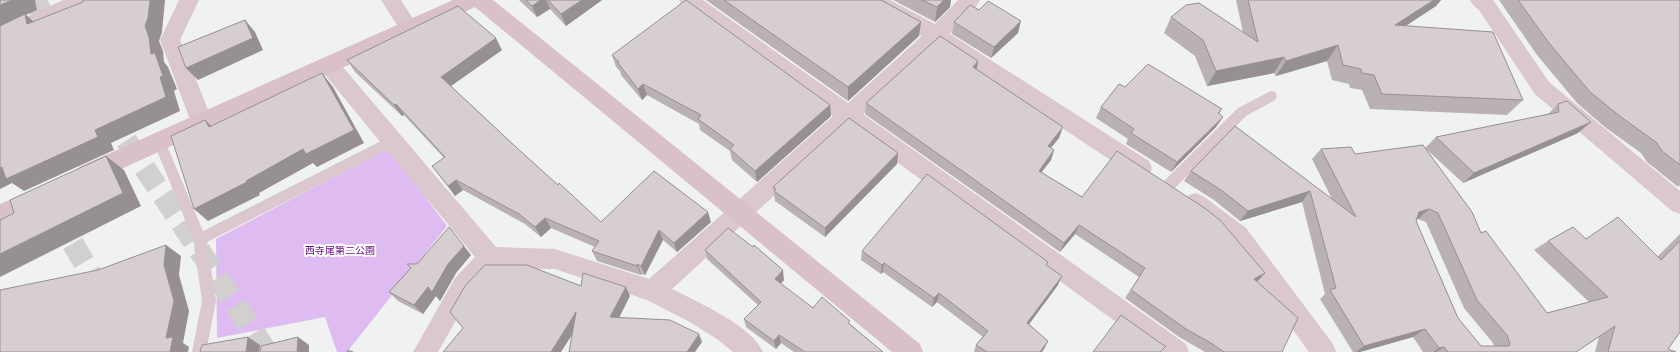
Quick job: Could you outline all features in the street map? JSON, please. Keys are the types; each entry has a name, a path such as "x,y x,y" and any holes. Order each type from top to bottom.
{"street":[{"path":"0,38 81,0"},
{"path":"189,0 170,40 202,122"},
{"path":"391,0 409,28"},
{"path":"0,215 159,141 472,0"},
{"path":"480,0 911,352"},
{"path":"689,0 1177,352"},
{"path":"873,0 937,35 1168,186 1205,208 1238,235 1317,349"},
{"path":"653,291 937,35 970,0"},
{"path":"1480,0 1486,5 1542,88 1680,204"},
{"path":"329,65 490,257 555,259 653,291 696,313 726,331 751,352"},
{"path":"425,352 463,286 490,257"}],"lane":[{"path":"1168,186 1242,112 1271,96"},
{"path":"159,141 200,239 209,301 199,352"},
{"path":"200,239 393,141"}],"green space":[{"name":"西寺尾第二公園","path":"389,148 447,226 347,352 337,352 325,317 217,338 216,239"}],"building":[{"path":"0,0 12,0 0,5"},
{"path":"83,0 150,0 148,18 145,26 149,37 151,54 155,53 163,76 160,77 166,97 95,130 98,137 6,179 2,167 0,168 0,26 25,14 27,24 83,2"},
{"path":"526,0 541,0 532,6"},
{"path":"548,0 582,0 561,14"},
{"path":"686,0 830,105 755,171 730,149 734,145 698,119 701,115 643,84 638,89 618,63 619,62 612,55"},
{"path":"724,0 881,0 921,22 848,87"},
{"path":"922,0 944,0 937,7"},
{"path":"1248,0 1434,0 1395,25 1493,32 1523,100 1382,94 1374,75 1362,73 1361,69 1343,65 1338,45 1286,61 1284,57 1216,71 1203,40 1171,17 1186,5 1199,3 1258,42"},
{"path":"1518,0 1680,0 1680,165 1662,151 1656,142 1621,117 1590,92 1549,43"},
{"path":"988,1 1021,21 994,47 954,22 970,5 979,10"},
{"path":"458,6 496,38 441,77 517,148 558,185 559,183 601,222 654,171 708,212 674,243 659,230 641,266 637,264 637,266 592,251 599,241 545,218 535,227 519,214 456,180 448,186 432,166 445,157 396,104 394,105 347,60"},
{"path":"245,20 253,38 186,68 178,47"},
{"path":"940,36 978,61 973,67 1063,127 1048,146 1054,150 1039,171 1082,197 1117,151 1203,207 1220,220 1265,273 1254,279 1298,318 1282,352 1224,352 1186,329 1131,290 1145,268 1079,225 1064,243 866,103"},
{"path":"1148,64 1222,109 1218,113 1223,117 1177,162 1131,133 1134,129 1101,107 1119,84 1125,87"},
{"path":"322,73 354,130 306,154 303,149 246,181 247,182 194,209 171,136 205,120 209,127"},
{"path":"1567,101 1591,122 1474,173 1436,137 1559,112 1558,104"},
{"path":"849,118 898,153 825,228 774,191 776,189 773,187"},
{"path":"1235,126 1356,217 1321,149 1351,147 1355,154 1423,145 1472,212 1481,233 1486,231 1547,313 1608,297 1548,241 1573,227 1586,239 1618,217 1661,260 1680,241 1680,332 1668,349 1676,352 1608,352 1615,326 1576,352 1448,352 1444,347 1439,348 1425,329 1364,346 1330,290 1336,288 1310,191 1248,211 1221,190 1191,171","holes":["1429,209 1438,213 1477,300 1507,335 1510,344 1509,346 1481,346 1458,318 1416,221 1419,212"]},
{"path":"106,156 123,193 0,254 0,220 14,213 10,200"},
{"path":"927,174 1048,262 1046,265 1062,276 1027,323 1048,341 1040,352 987,352 976,345 988,331 939,293 934,298 884,263 882,265 862,251"},
{"path":"449,227 464,246 448,264 432,292 428,287 414,305 389,292 411,268 407,264 417,264"},
{"path":"728,228 753,247 754,245 783,270 775,279 813,308 822,297 850,321 848,323 883,352 805,352 779,335 774,341 744,319 761,302 705,250"},
{"path":"166,245 164,265 174,301 166,338 173,337 170,352 0,352 0,290 98,270"},
{"path":"485,265 527,265 581,286 583,273 626,287 610,317 670,320 699,334 687,352 569,352 576,312 551,352 443,352 463,328 450,312 465,286"},
{"path":"1121,315 1166,346 1160,352 1093,352"},
{"path":"248,337 246,352 200,352 202,345"},
{"path":"298,337 297,352 260,352 261,346"}],"tunnel":[{"path":"34,0 57,36"},
{"path":"108,113 267,352"},
{"path":"56,215 105,298"}]}
